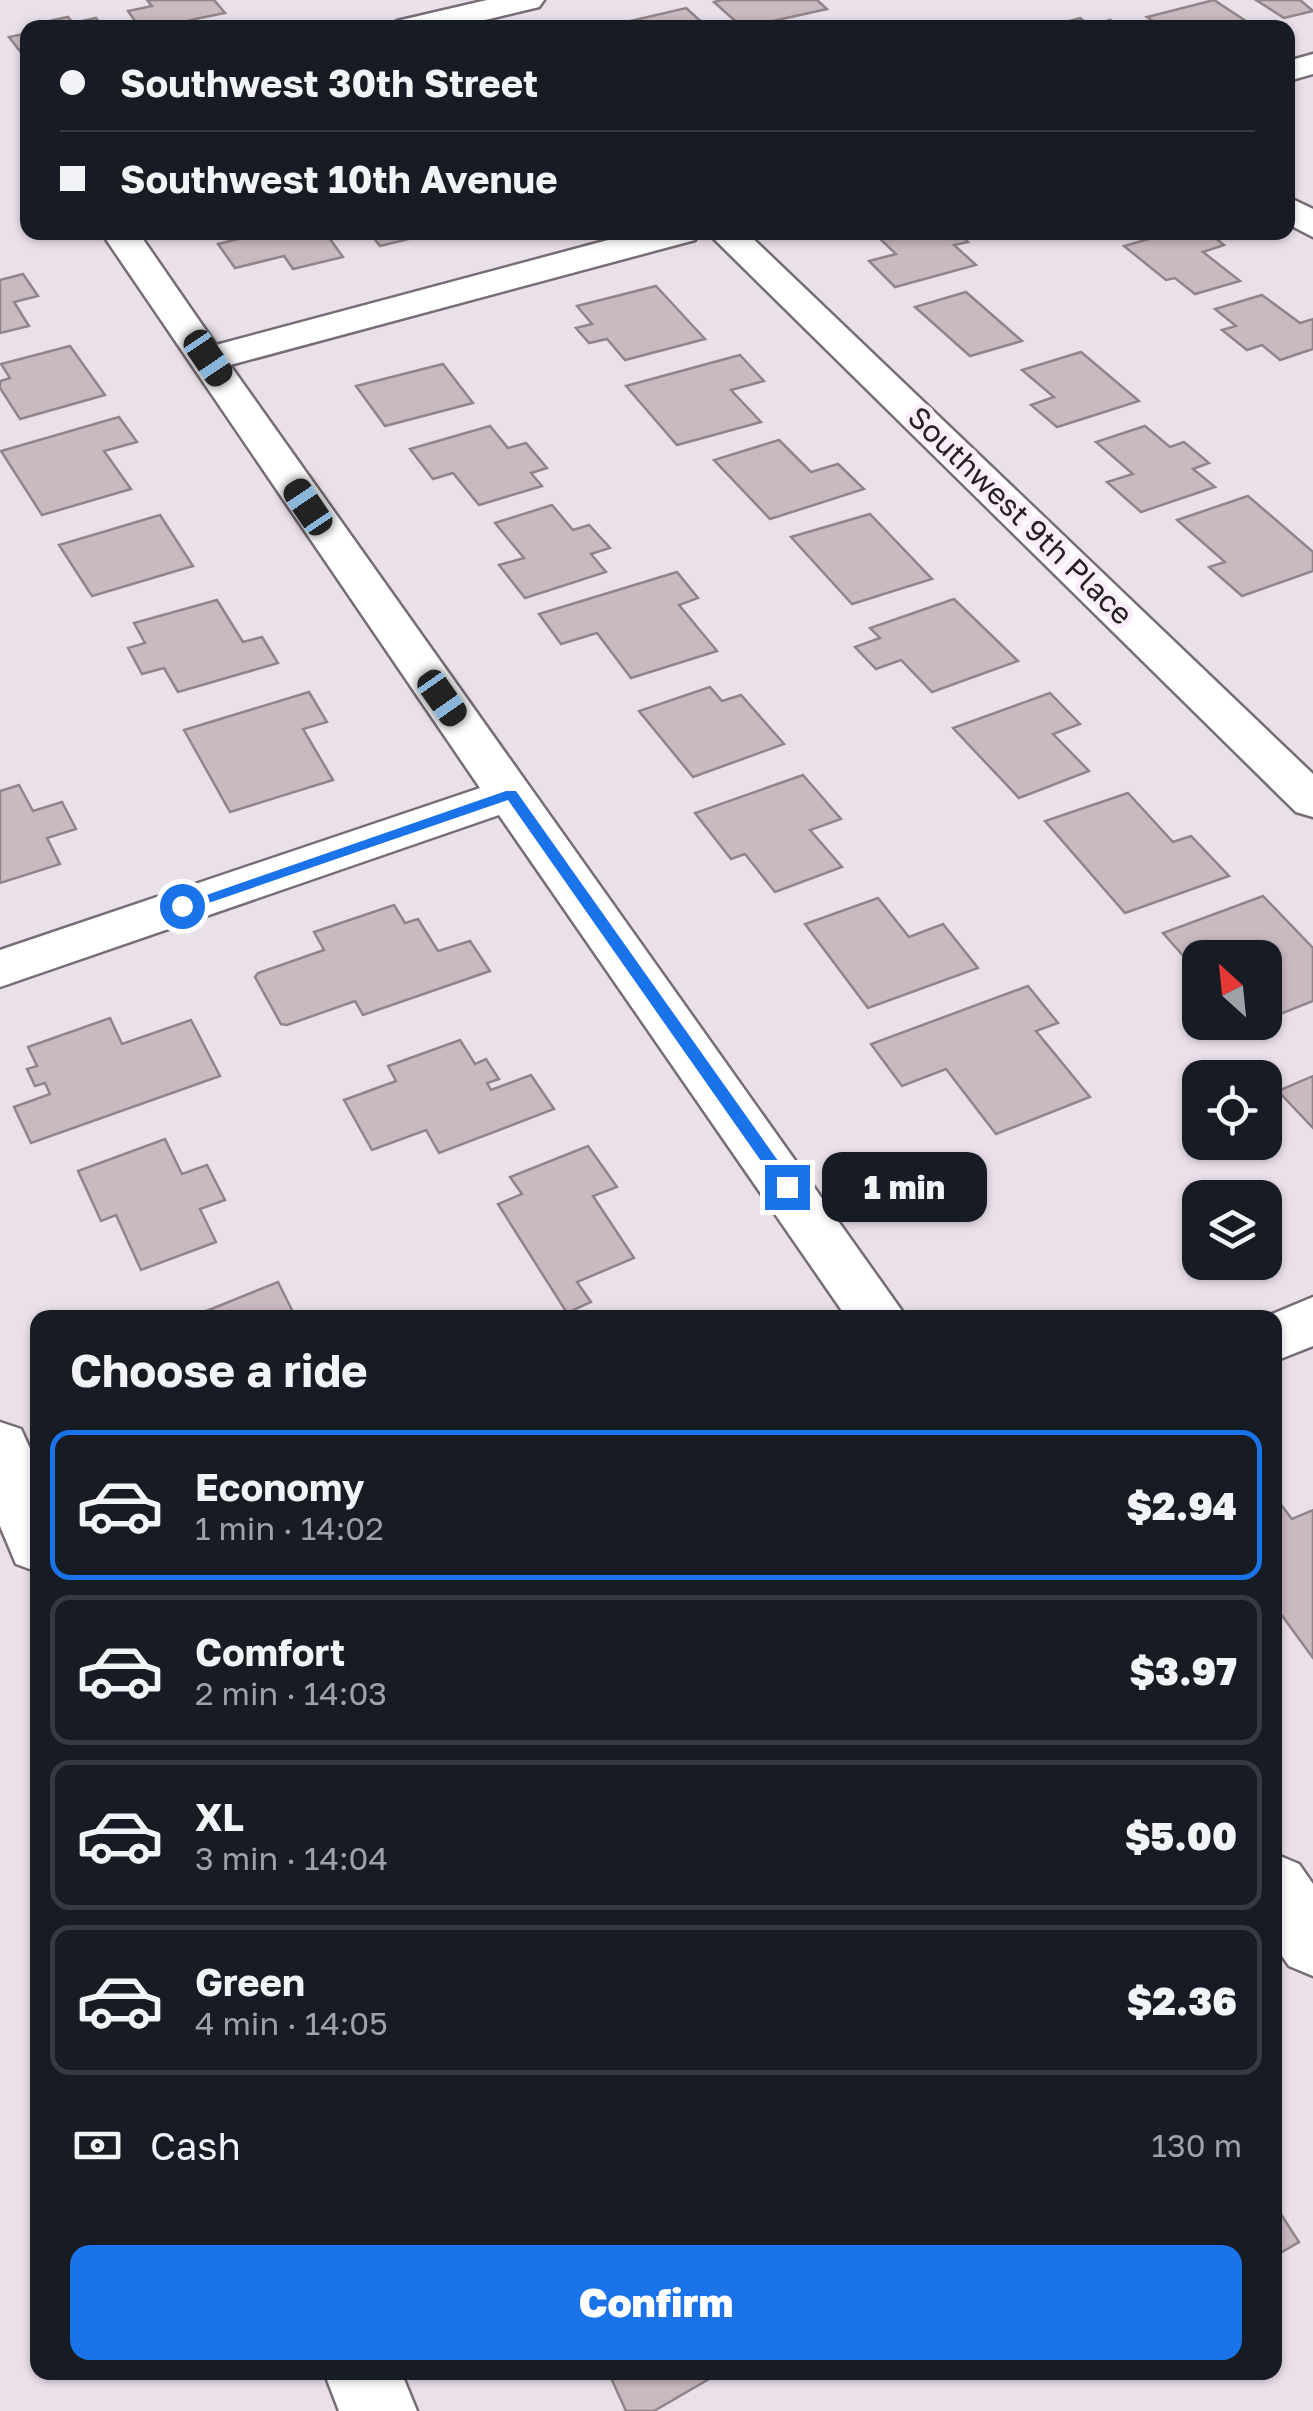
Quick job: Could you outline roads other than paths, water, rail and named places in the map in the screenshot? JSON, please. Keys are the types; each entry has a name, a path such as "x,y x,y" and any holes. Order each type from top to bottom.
{"street":[{"path":"442,20 528,0"},
{"path":"125,240 340,553 873,1310"},
{"path":"208,358 652,240"},
{"name":"Southwest 9th Place","path":"733,240 1313,802"},
{"path":"0,968 511,794"},
{"path":"1282,1335 1313,1320"},
{"path":"0,1447 30,1524"},
{"path":"1282,1897 1313,1942"},
{"path":"365,2380 378,2411"}]}
